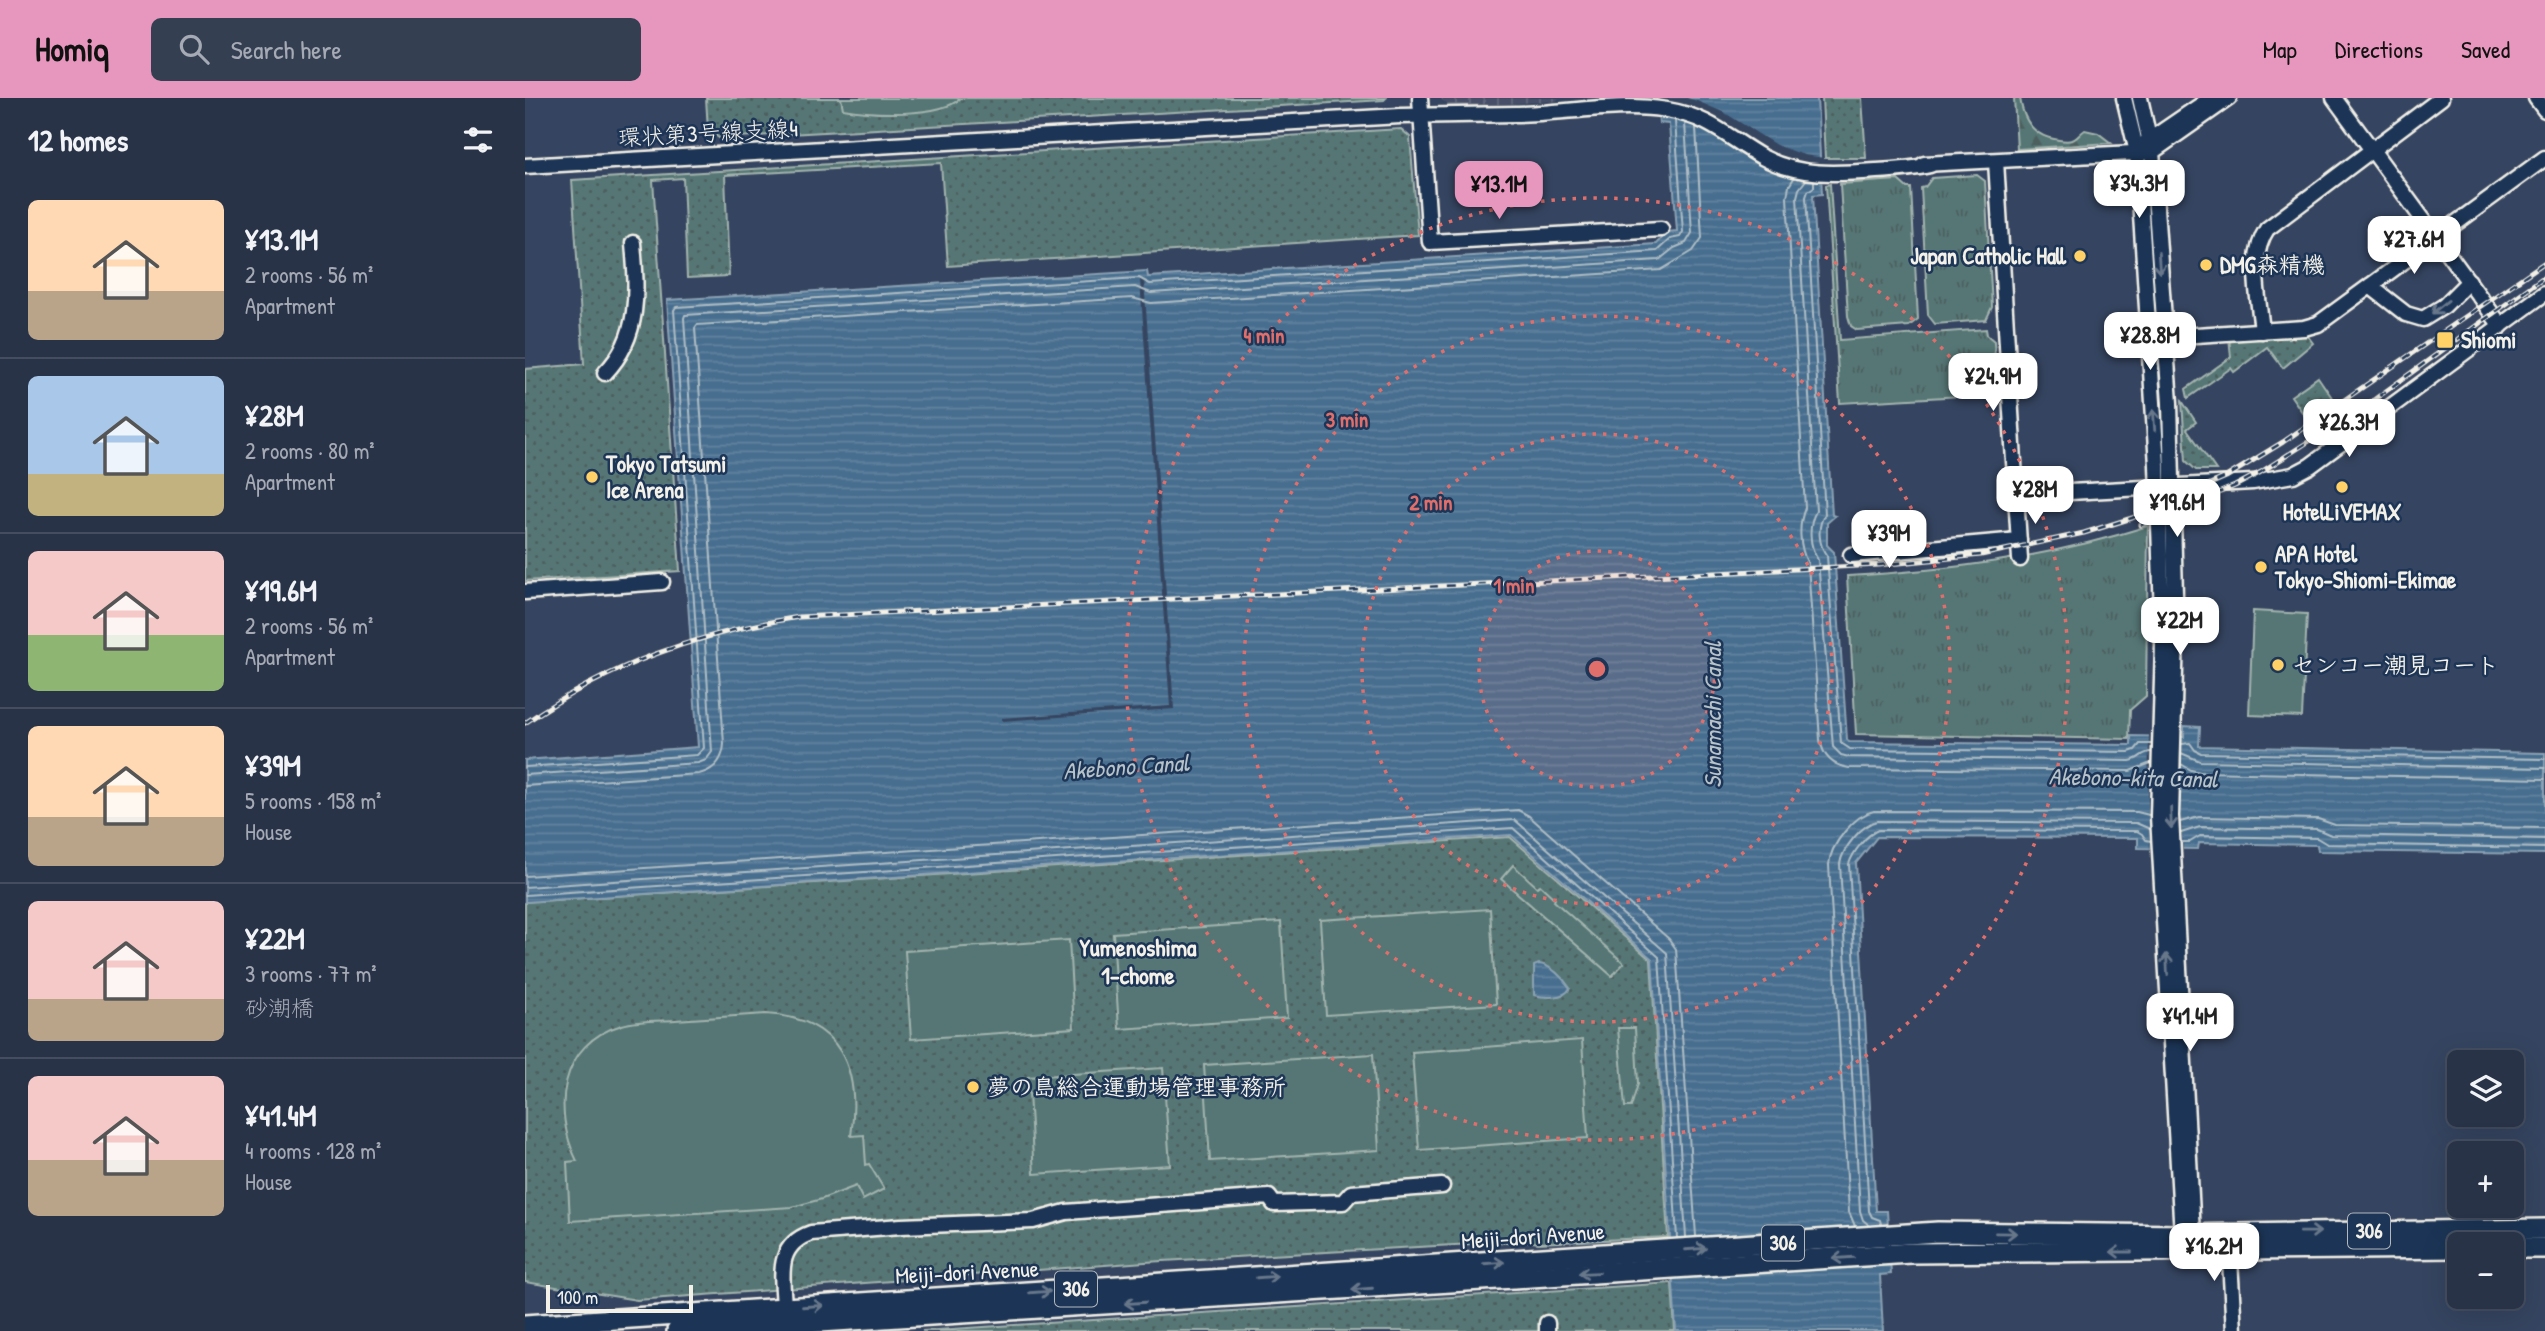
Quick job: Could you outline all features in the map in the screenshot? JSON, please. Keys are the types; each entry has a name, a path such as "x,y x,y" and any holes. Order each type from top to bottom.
{"main road":[{"name":"Meiji-dori Avenue","path":"2229,1242 2545,1229"},
{"name":"Meiji-dori Avenue","path":"525,1325 1938,1232 2447,1248"},
{"name":"Meiji-dori Avenue","path":"677,1331 1544,1275 2188,1240"},
{"path":"2524,1248 2545,1248"}],"street":[{"path":"1420,98 1430,242 1661,229"},
{"path":"2124,98 2146,148 2166,724"},
{"path":"2140,98 2170,403 2176,632 2158,816 2167,861 2188,1240"},
{"path":"2146,148 2210,98"},
{"path":"2146,148 2229,98"},
{"path":"2334,98 2501,326"},
{"path":"2262,331 2257,254 2262,237 2274,221 2441,98"},
{"path":"2536,98 2545,110"},
{"name":"環状第3号線支線4","path":"525,166 1490,113 1574,104 1655,105 1713,125 1763,157 1784,166 1824,171 1915,169 1930,165 2146,148"},
{"path":"2165,337 2312,327 2545,158"},
{"path":"1996,161 2020,559"},
{"path":"605,373 621,354 635,318 638,294 633,243"},
{"path":"2370,286 2406,314 2423,319 2444,306 2469,281"},
{"path":"2016,495 2253,482 2293,475 2310,466 2545,293"},
{"path":"1851,555 2019,540"},
{"path":"525,592 662,582"},
{"path":"785,1308 782,1272 784,1259 791,1245 811,1233 901,1226 1033,1221 1066,1212 1269,1197 1274,1204 1343,1202 1351,1193 1442,1186"},
{"path":"2229,1242 2234,1331"}],"shaded area":[{"path":"1440,98 1559,98 1557,101 1450,107"}],"green space":[{"path":"706,98 1386,98 719,138 708,130"},
{"path":"841,98 961,98 937,109 887,113 843,109"},
{"path":"1822,98 1862,98 1866,158 1825,158"},
{"path":"2014,98 2020,98 2023,113 2034,130 2046,137 2070,141 2085,130 2098,133 2111,143 2017,149"},
{"path":"1401,129 1410,137 1418,235 948,266 941,163 725,175 729,276 687,278 683,178 653,180 680,571 525,581 525,369 584,364 572,180"},
{"path":"1977,175 1985,181 1992,307 1986,320 1935,324 1928,315 1921,188 1932,178"},
{"path":"1898,180 1911,188 1918,319 1909,326 1857,330 1851,326 1848,316 1840,184"},
{"path":"1830,184 1840,340 1986,329 1987,335 1994,341 1997,394 1840,403 1826,185"},
{"path":"2147,185 2150,185 2165,455 2162,455"},
{"path":"2304,331 2313,343 2283,368 2267,347 2234,372 2231,368 2188,398 2186,389 2231,357 2229,337"},
{"path":"2318,377 2333,399 2307,419 2291,396"},
{"path":"2182,401 2196,422 2187,429 2216,470 2196,470 2186,461"},
{"path":"2148,526 2146,696 2130,710 2129,739 1856,734 1847,576 1999,561 2073,546"},
{"name":"センコー潮見コート","path":"2253,611 2307,614 2302,717 2249,715"},
{"path":"1510,837 1651,960 1668,1237 1538,1243 1528,1241 1145,1262 637,1300 525,1282 525,902"},
{"path":"1513,865 1537,887 1540,885 1554,901 1624,963 1612,976 1501,879"},
{"path":"1490,909 1496,1004 1326,1015 1320,920"},
{"path":"1281,922 1287,1018 1119,1029 1113,933"},
{"path":"1069,940 1074,1028 911,1039 905,951"},
{"path":"766,1014 792,1018 812,1025 840,1051 848,1069 852,1089 851,1136 864,1135 866,1165 869,1164 884,1189 863,1200 856,1186 792,1207 570,1221 567,1162 577,1161 569,1141 564,1100 573,1062 585,1047 601,1034 628,1023"},
{"path":"1618,1028 1635,1028 1638,1084 1631,1107 1625,1107"},
{"path":"1582,1040 1588,1138 1419,1150 1412,1052"},
{"path":"1373,1054 1379,1150 1210,1161 1204,1065"},
{"path":"1163,1068 1170,1165 1034,1174 1028,1077"},
{"path":"1672,1283 1675,1331 922,1331"}],"water":[{"path":"1657,98 1817,98 1822,194 1813,195 1832,515 1835,516 1827,523 1827,545 1834,552 1849,742 2131,745 2131,736 2184,737 2184,726 2200,727 2199,746 2545,753 2545,854 2318,851 2317,845 2199,843 2198,849 2138,848 2138,838 1877,837 1856,863 1876,1211 1887,1211 1891,1274 1880,1275 1883,1331 1676,1331 1652,959 1511,835 525,902 525,760 698,747 667,300 1147,271 1148,277 1656,244 1667,232 1677,231 1669,124 1659,123"},
{"path":"1539,964 1552,969 1560,976 1570,988 1567,992 1554,997 1534,995 1534,966"}],"pier":[{"path":"1657,98 1687,98 1697,101 1725,113 1776,145 1804,155 1824,158 1825,183 1780,173 1749,159 1702,129 1658,118"},
{"path":"1140,280 1144,280 1174,709 1002,721 1002,718 1170,706"},
{"path":"2149,733 2181,734 2180,804 2183,852 2150,851"}],"railway":[{"path":"525,723 589,684 656,654 726,632 799,617 1879,565 1981,555 2084,533 2132,518 2226,477 2283,442 2545,262"},
{"path":"2141,525 2235,486 2261,472 2375,399 2545,276"}],"place":[{"name":"Japan Catholic Hall","path":"2080,256"},
{"name":"DMG森精機","path":"2206,265"},
{"name":"Shiomi","path":"2445,340"},
{"name":"Tokyo Tatsumi Ice Arena","path":"592,477"},
{"name":"HotelLiVEMAX","path":"2342,487"},
{"name":"APA Hotel Tokyo-Shiomi-Ekimae","path":"2261,567"},
{"name":"センコー潮見コート","path":"2278,665"},
{"name":"夢の島総合運動場管理事務所","path":"973,1087"}],"district":[{"name":"Yumenoshima 1-chome","path":"1138,962"}],"water label":[{"name":"Sunamachi Canal","path":"1713,715"},
{"name":"Akebono Canal","path":"1126,767"},
{"name":"Akebono-kita Canal","path":"2133,778"}]}
